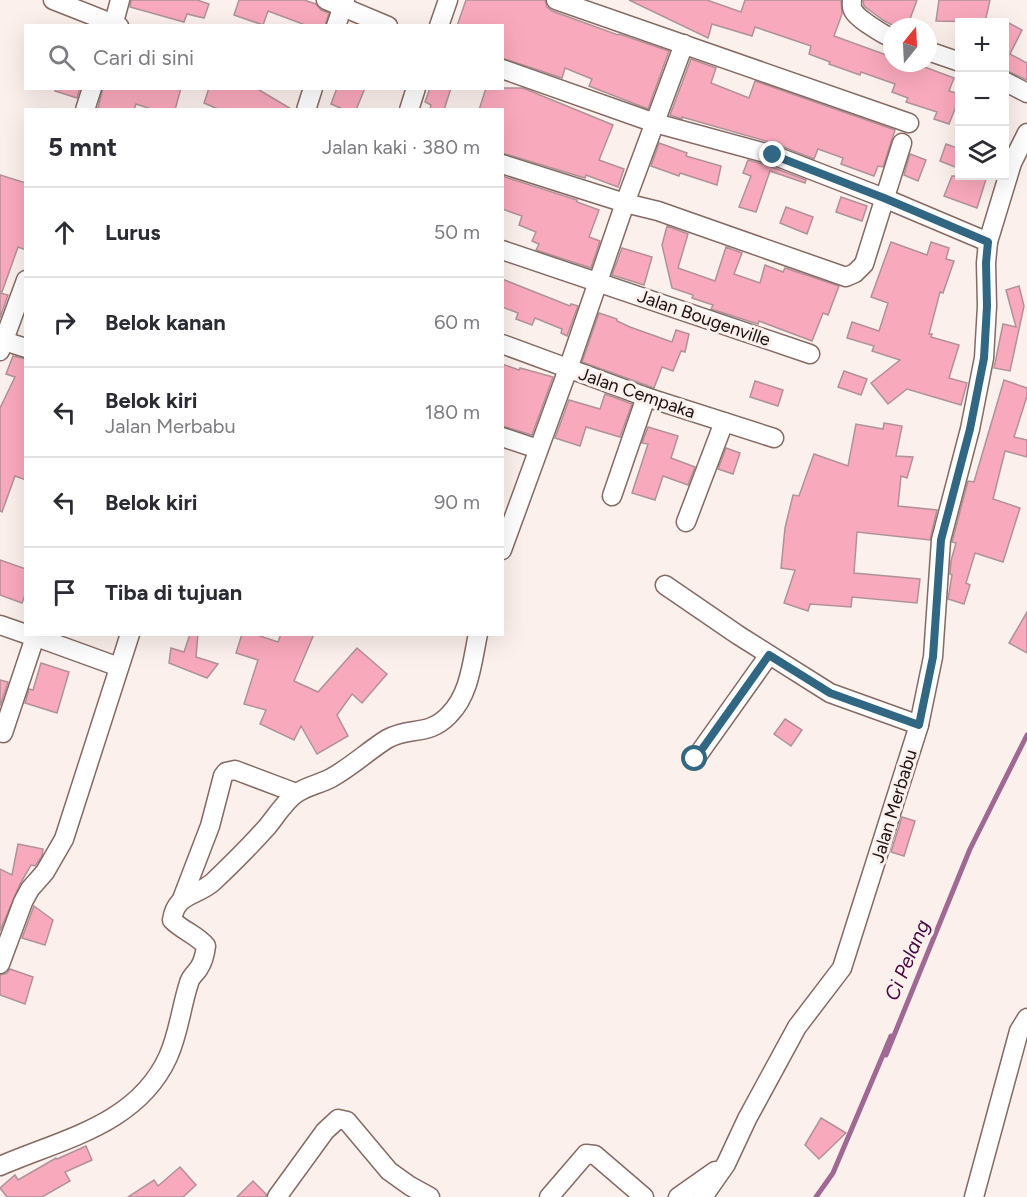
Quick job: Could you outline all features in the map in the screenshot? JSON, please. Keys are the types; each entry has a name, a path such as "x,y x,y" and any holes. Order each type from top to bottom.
{"street":[{"path":"53,0 113,24"},
{"path":"115,24 120,0"},
{"path":"326,0 344,3 384,24"},
{"path":"440,24 448,0"},
{"path":"556,0 909,123"},
{"path":"852,0 853,10 858,16 883,34"},
{"path":"337,24 344,3"},
{"path":"504,538 507,521 538,449 568,369 625,203 684,44"},
{"path":"937,54 955,60"},
{"path":"504,70 655,123 773,155 988,242"},
{"path":"1009,83 1027,93"},
{"path":"86,108 91,90"},
{"path":"306,108 311,90"},
{"path":"410,108 416,90"},
{"name":"Jalan Merbabu","path":"702,1197 726,1164 747,1119 797,1026 842,968 919,725 933,657 941,540 970,429 984,358 988,242 1012,163 1027,134"},
{"path":"504,165 625,203 658,211 846,277 855,273 864,264 902,143"},
{"name":"Jalan Bougenville","path":"504,251 810,354"},
{"path":"24,286 2,346 24,348"},
{"name":"Jalan Cempaka","path":"504,345 646,397 774,438"},
{"path":"612,496 646,397"},
{"path":"686,522 724,422"},
{"path":"504,438 538,449"},
{"path":"665,585 830,693 919,725"},
{"path":"0,625 24,633"},
{"path":"3,733 30,636"},
{"path":"33,636 119,667"},
{"path":"0,964 23,902 45,873 64,839 129,636"},
{"path":"182,899 209,885 244,853 296,793 330,778 389,738 407,732 421,732 436,726 449,715 461,702 478,636"},
{"path":"695,759 769,655"},
{"path":"0,1166 106,1123 131,1105 153,1081 168,1059 180,1024 189,980 200,967 206,946 201,939 181,929 172,920 174,910 182,899 210,826 221,782 226,772 235,770 296,793"},
{"path":"974,1197 1019,1031 1027,1018"},
{"path":"278,1197 325,1131 338,1119 347,1121 405,1192 430,1197"},
{"path":"549,1197 586,1154 590,1153 644,1197"},
{"path":"678,1197 726,1164"}],"building":[{"path":"131,0 197,0 209,4 204,18 187,14 184,22 130,7"},
{"path":"239,0 304,0 316,4 321,10 329,13 326,24 303,24 268,11 263,24 234,15"},
{"path":"466,0 545,0 547,7 552,11 669,51 648,109 589,86 592,79 565,68 562,78 504,59 504,24 458,24"},
{"path":"629,0 707,0 741,12 745,0 841,0 842,14 834,36 883,54 883,72 937,72 954,78 949,91 955,93 955,109 949,124 934,119 937,112 906,102 908,98 892,92 895,84 829,64 830,62 809,54 811,46 755,27 752,36 712,24 708,38"},
{"path":"863,0 917,0 910,18 883,18 883,20 864,6"},
{"path":"939,0 990,0 986,18 955,18 955,21 937,21"},
{"path":"1009,23 1022,30 1010,54 1027,63 1027,80 1009,72"},
{"path":"691,59 716,68 711,83 749,98 755,81 895,130 883,167 878,166 874,176 841,164 843,158 818,149 814,159 776,144 670,115"},
{"path":"523,88 613,125 599,160 624,169 618,187 586,175 585,178 504,154 504,108 480,108 485,90"},
{"path":"55,90 79,90 77,98"},
{"path":"102,90 180,90 176,108 148,108 136,104 135,108 98,108"},
{"path":"208,90 259,90 290,108 215,108 204,103"},
{"path":"336,90 364,90 357,108 340,108 331,104"},
{"path":"429,90 450,90 445,108 430,108 431,105 425,102"},
{"path":"659,143 687,153 686,156 721,166 717,185 680,173 679,176 651,166"},
{"path":"946,144 955,147 955,167 940,161"},
{"path":"910,154 926,160 918,181 904,175"},
{"path":"748,160 806,180 805,183 770,171 756,212 739,207 751,176 743,173"},
{"path":"0,175 24,182 24,249 18,247 2,292 0,292"},
{"path":"952,176 955,176 955,180 986,180 977,208 944,196"},
{"path":"504,177 577,200 577,202 599,210 589,237 600,241 591,268 536,250 539,244 532,241 536,232 519,225 522,216 504,210"},
{"path":"841,197 867,206 862,221 836,212"},
{"path":"786,207 813,217 807,234 780,223"},
{"path":"667,226 688,234 678,268 715,281 726,247 742,253 734,274 760,283 765,265 783,272 785,268 839,286 828,315 823,313 812,341 759,321 758,324 711,309 713,305 672,288 662,245"},
{"path":"891,242 927,255 931,242 949,248 946,259 954,261 943,293 940,292 929,334 932,334 931,337 959,345 949,378 967,383 961,405 907,389 888,404 871,383 900,360 872,351 874,346 847,338 852,322 879,331 888,303 871,297"},
{"path":"622,248 652,257 644,285 612,275"},
{"path":"504,280 570,306 571,304 578,306 567,336 561,333 562,329 535,318 532,325 516,319 518,313 504,308"},
{"path":"1019,286 1024,306 1010,371 994,368 1003,324 1016,327 1006,290"},
{"path":"0,293 8,295 0,318"},
{"path":"599,313 672,342 676,330 689,334 685,352 681,351 673,371 662,367 654,388 582,362"},
{"path":"13,356 24,359 24,479 15,476 2,512 0,511 0,408 15,377 6,374"},
{"path":"504,365 553,377 532,435 504,427"},
{"path":"844,371 867,379 861,395 838,387"},
{"path":"1004,380 1027,388 1027,396 1014,437 1027,440 1027,457 1005,451 993,499 1020,508 1003,562 975,553 966,583 970,585 964,604 948,599 952,575 950,574 951,561 956,543 952,542 968,481 974,482"},
{"path":"755,381 783,390 778,406 750,397"},
{"path":"605,394 632,404 620,437 586,427 580,446 555,438 569,400 600,409"},
{"path":"884,423 902,426 896,456 913,457 907,478 901,476 898,506 937,510 930,540 857,532 854,573 920,579 917,603 852,597 851,607 810,604 808,611 784,603 795,570 781,568 785,528 793,495 799,496 814,454 848,466 856,424 883,429"},
{"path":"648,427 678,436 671,458 695,467 688,485 663,476 655,500 632,493 648,444 642,443"},
{"path":"726,448 740,453 733,474 718,469"},
{"path":"0,560 24,568 22,603 0,595"},
{"path":"1027,612 1027,653 1009,643"},
{"path":"189,636 198,636 196,657 218,664 207,678 169,663 171,648 184,652"},
{"path":"241,636 260,636 278,642 280,636 313,636 294,681 318,692 357,648 387,674 362,703 352,694 337,715 348,736 317,754 301,726 294,740 260,724 266,710 244,704 258,660 236,653"},
{"path":"41,663 69,672 57,713 25,703 29,689 33,690"},
{"path":"0,680 8,682 0,706"},
{"path":"785,719 802,730 791,746 774,734"},
{"path":"902,817 915,821 904,856 891,852"},
{"path":"18,844 43,849 42,856 35,866 31,865 20,884 0,931 0,869 12,875"},
{"path":"34,906 53,920 45,945 22,938"},
{"path":"10,969 33,977 25,1004 0,995 0,975 7,973"},
{"path":"821,1118 846,1133 819,1159 805,1145"},
{"path":"86,1146 92,1160 65,1172 70,1181 42,1197 7,1197 0,1188 15,1175 18,1180 56,1158"},
{"path":"180,1167 196,1185 183,1197 128,1197 154,1180 158,1186"},
{"path":"253,1181 266,1194 266,1197 237,1197"}],"waterway":[{"name":"Ci Pelang","path":"816,1197 833,1173 891,1036 886,1055 970,849 1027,735"}],"route":[{"path":"695,759 769,655 830,693 919,725 933,657 937,572 941,540 970,429 984,358 988,242 773,155"}]}
